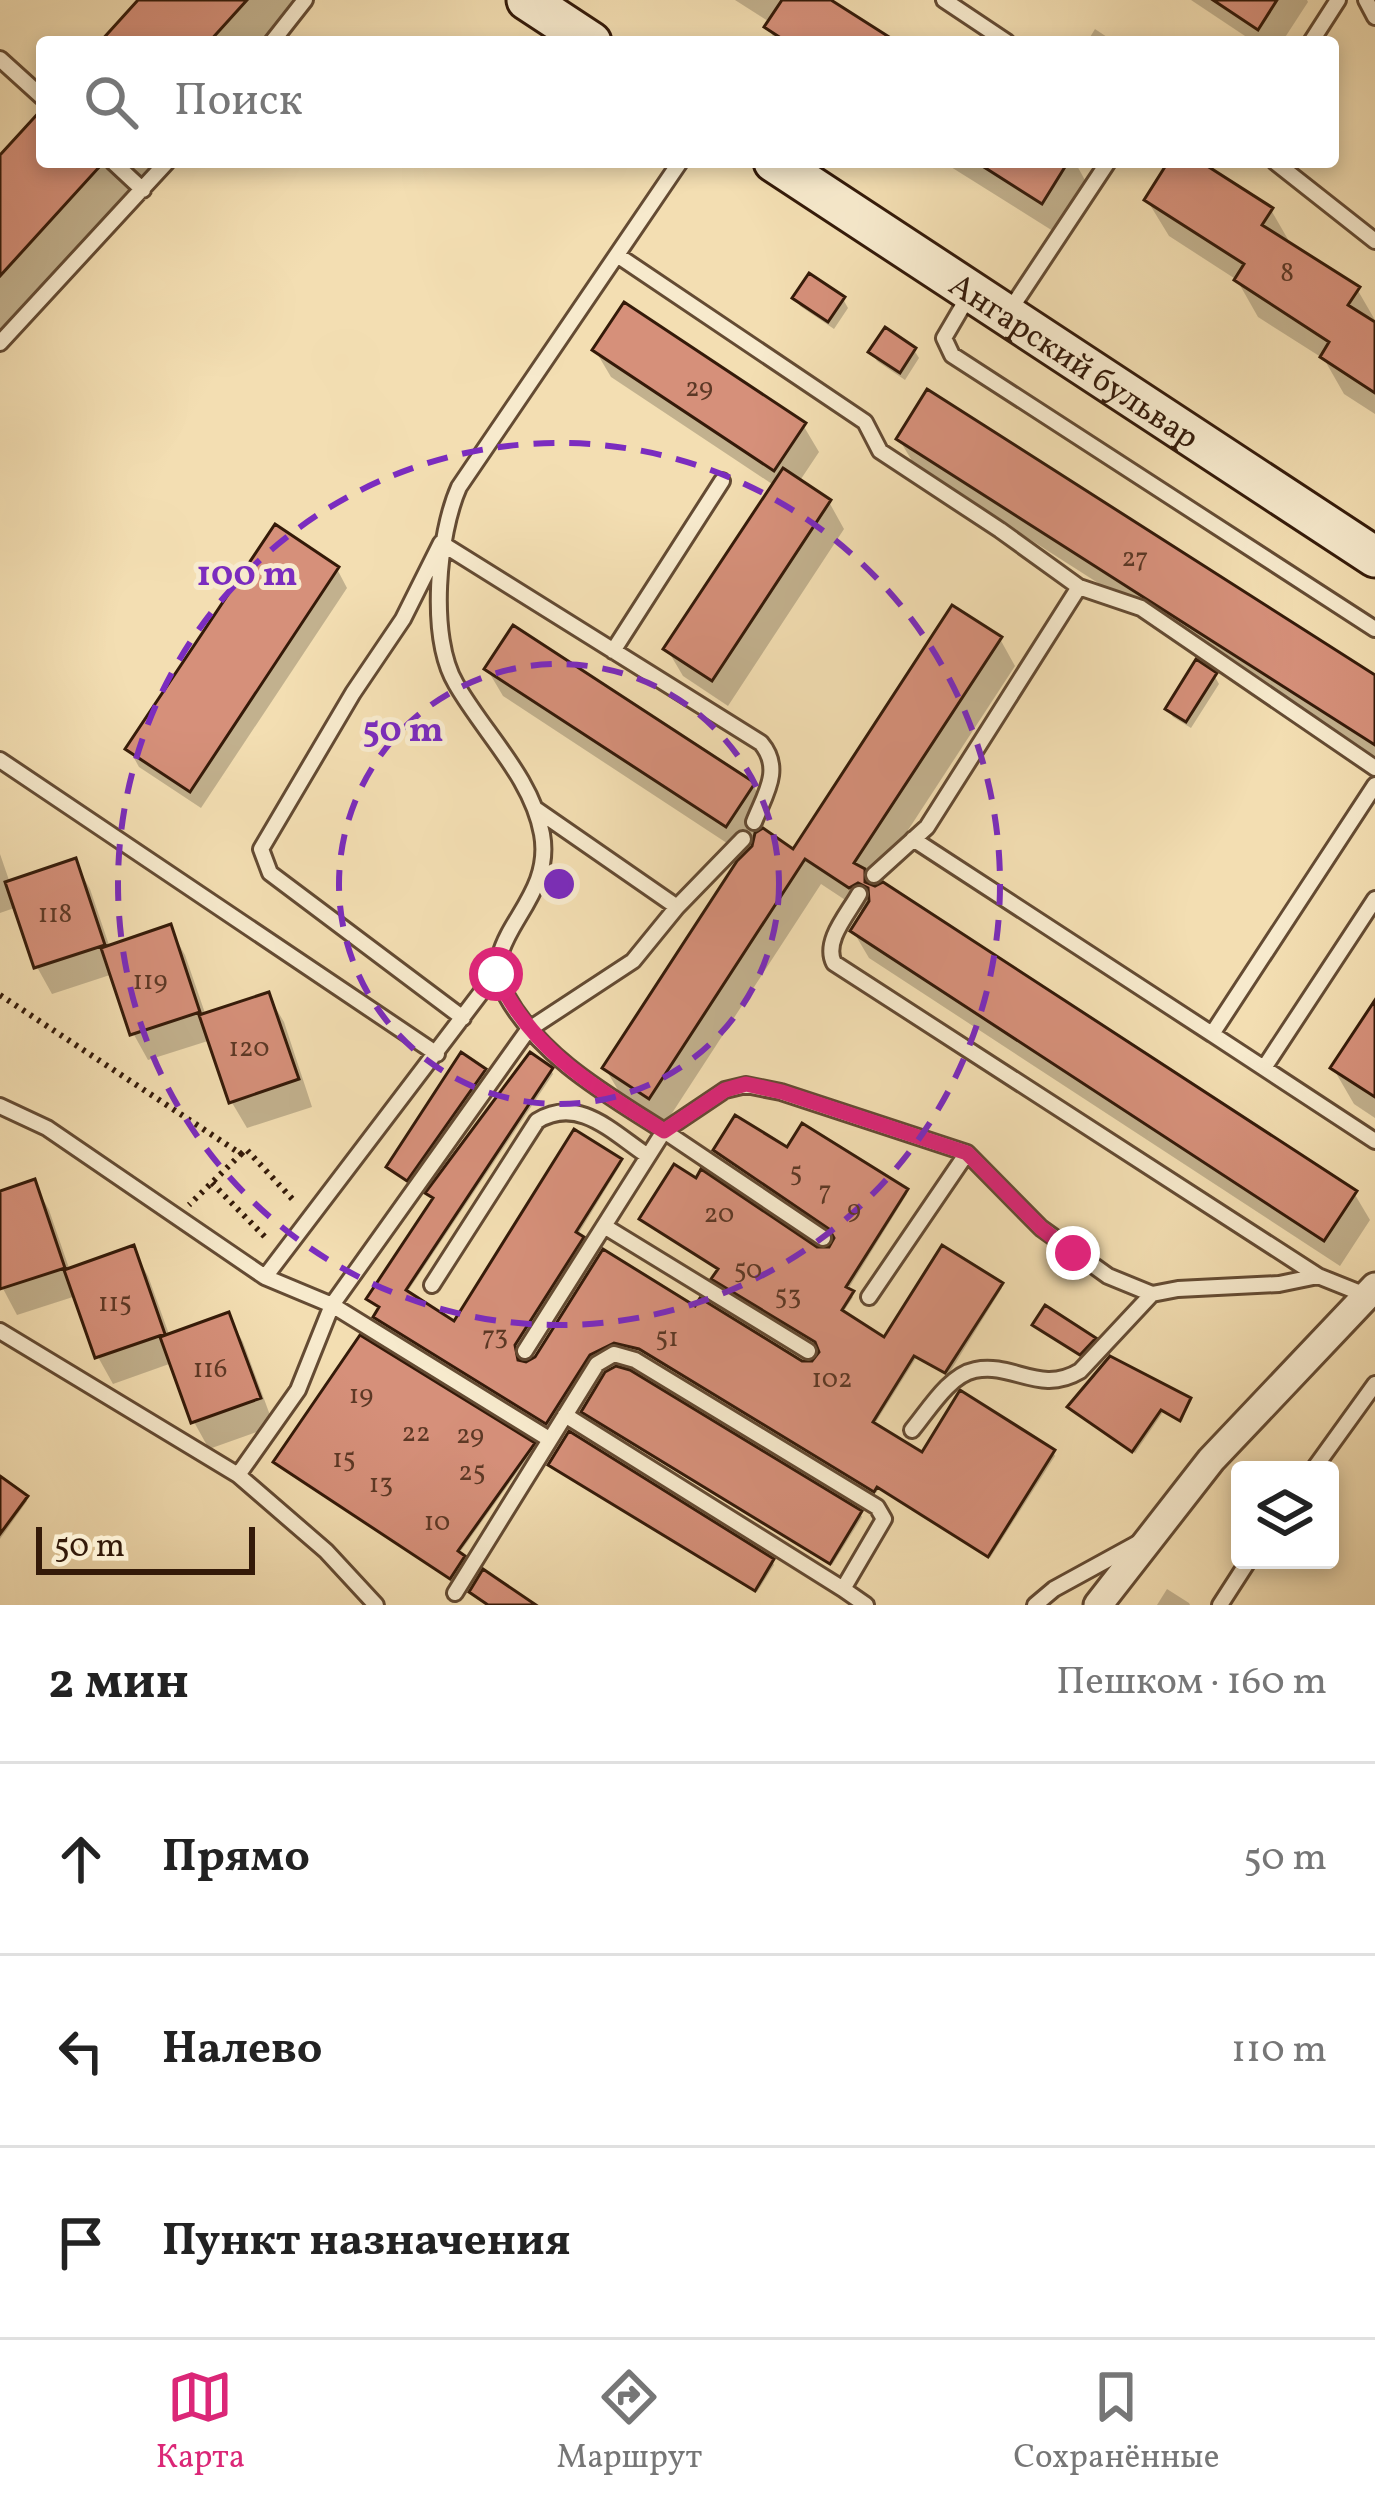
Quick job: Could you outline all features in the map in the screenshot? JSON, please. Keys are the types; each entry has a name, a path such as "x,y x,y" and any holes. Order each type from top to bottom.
{"street":[{"path":"527,0 582,36"},
{"name":"Ангарский бульвар","path":"782,168 1375,557"},
{"path":"1098,1605 1211,1460 1372,1291"}],"lane":[{"path":"277,36 304,0"},
{"path":"944,0 998,36"},
{"path":"1315,36 1338,0"},
{"path":"1366,0 1375,17"},
{"path":"0,59 36,92"},
{"path":"119,168 143,190"},
{"path":"0,344 162,168"},
{"path":"266,1277 496,974 500,949 544,874 544,840 537,810 452,680 441,632 441,543 446,516 459,487 676,168"},
{"path":"1006,316 1104,168"},
{"path":"1283,168 1375,241"},
{"path":"617,255 865,422 880,452 1079,587 1141,608 1375,768"},
{"path":"971,292 944,338 952,355 1375,629"},
{"path":"613,651 722,481"},
{"path":"441,543 761,743 774,770 754,822"},
{"path":"441,543 403,619 353,693 261,849 270,873 464,1018"},
{"path":"874,875 927,826 1079,587"},
{"path":"0,760 437,1054"},
{"path":"1212,1034 1375,785"},
{"path":"537,810 677,908"},
{"path":"914,838 1375,1141"},
{"path":"238,1475 298,1390 332,1305 528,1030 633,961 743,839"},
{"path":"859,895 831,944 835,963 1318,1276 1372,1291"},
{"path":"1264,1068 1375,899"},
{"path":"496,974 528,1030 588,1082 823,1238"},
{"path":"525,1351 664,1131 725,1090 746,1084 967,1153 1041,1228 1108,1276 1152,1294 1279,1285 1318,1276"},
{"path":"0,1106 47,1128 266,1277 332,1305 549,1439"},
{"path":"432,1286 537,1121 551,1112 583,1112 648,1156"},
{"path":"869,1297 967,1153"},
{"path":"604,1226 808,1351"},
{"path":"912,1430 945,1390 973,1370 1066,1380 1152,1294"},
{"path":"0,1331 238,1475 326,1551 376,1605"},
{"path":"455,1593 597,1364 614,1354 623,1355 877,1507 884,1519 843,1589"},
{"path":"1319,1461 1375,1384"},
{"path":"565,1415 866,1605"},
{"path":"1035,1605 1054,1589 1153,1535"},
{"path":"1220,1605 1243,1569"}],"path":[{"path":"0,995 242,1154"},
{"path":"177,1217 246,1149 310,1219"},
{"path":"212,1183 283,1255"}],"building":[{"path":"138,0 247,0 214,36 105,36"},
{"path":"782,0 831,0 888,36 778,36 764,27"},
{"path":"1213,0 1277,0 1258,30"},
{"path":"36,116 36,168 98,168 0,276 0,155"},
{"path":"985,168 1064,168 1042,204"},
{"path":"1164,168 1210,168 1273,208 1262,225 1360,287 1348,305 1375,322 1375,393 1320,357 1329,342 1234,280 1244,264 1144,200"},
{"path":"809,273 845,297 828,322 792,298"},
{"path":"624,302 806,423 774,471 592,350"},
{"path":"885,327 916,348 900,373 868,352"},
{"path":"927,389 1375,675 1375,745 896,439"},
{"path":"783,468 831,500 712,681 663,649"},
{"path":"275,524 339,567 190,792 125,749"},
{"path":"952,605 1002,637 854,863 865,869 865,882 875,886 883,882 1357,1191 1324,1241 850,931 869,901 868,888 858,883 849,888 805,859 649,1099 602,1068 737,861 752,846 755,833 763,828 793,849"},
{"path":"513,625 755,783 726,827 484,669"},
{"path":"1196,659 1217,673 1186,722 1165,709"},
{"path":"76,858 105,945 34,968 5,882"},
{"path":"171,924 200,1012 130,1035 101,948"},
{"path":"269,992 299,1079 229,1103 199,1015"},
{"path":"1375,1000 1375,1097 1330,1068"},
{"path":"461,1052 486,1069 407,1181 386,1167"},
{"path":"530,1052 553,1068 406,1290 454,1321 574,1129 622,1159 576,1232 584,1237 515,1345 518,1360 535,1357 603,1249 695,1306 700,1298 802,1361 812,1361 819,1352 815,1342 711,1279 718,1269 639,1219 674,1164 696,1178 701,1169 817,1247 829,1247 834,1238 829,1229 713,1150 735,1115 787,1147 802,1123 908,1189 846,1287 854,1291 842,1310 884,1337 942,1245 1003,1283 945,1373 914,1356 873,1422 922,1452 960,1390 1055,1450 988,1557 639,1349 614,1343 590,1355 546,1424 373,1317 379,1307 366,1299 433,1198 425,1193"},
{"path":"35,1179 65,1268 0,1289 0,1191"},
{"path":"134,1245 165,1334 95,1358 64,1270"},
{"path":"1045,1305 1096,1338 1080,1355 1032,1325"},
{"path":"229,1312 261,1398 191,1423 160,1337"},
{"path":"360,1335 535,1443 458,1551 465,1556 450,1579 273,1462"},
{"path":"1110,1356 1191,1398 1180,1421 1161,1410 1132,1452 1067,1407"},
{"path":"616,1366 630,1370 862,1511 830,1564 581,1412 605,1372"},
{"path":"569,1431 774,1559 755,1591 548,1465"},
{"path":"0,1476 28,1496 0,1534"},
{"path":"483,1569 536,1605 488,1605 469,1592"}],"route":[{"path":"496,974 528,1030 588,1082 664,1131 725,1090 746,1084 782,1092 967,1153 1041,1228 1073,1253"}]}
